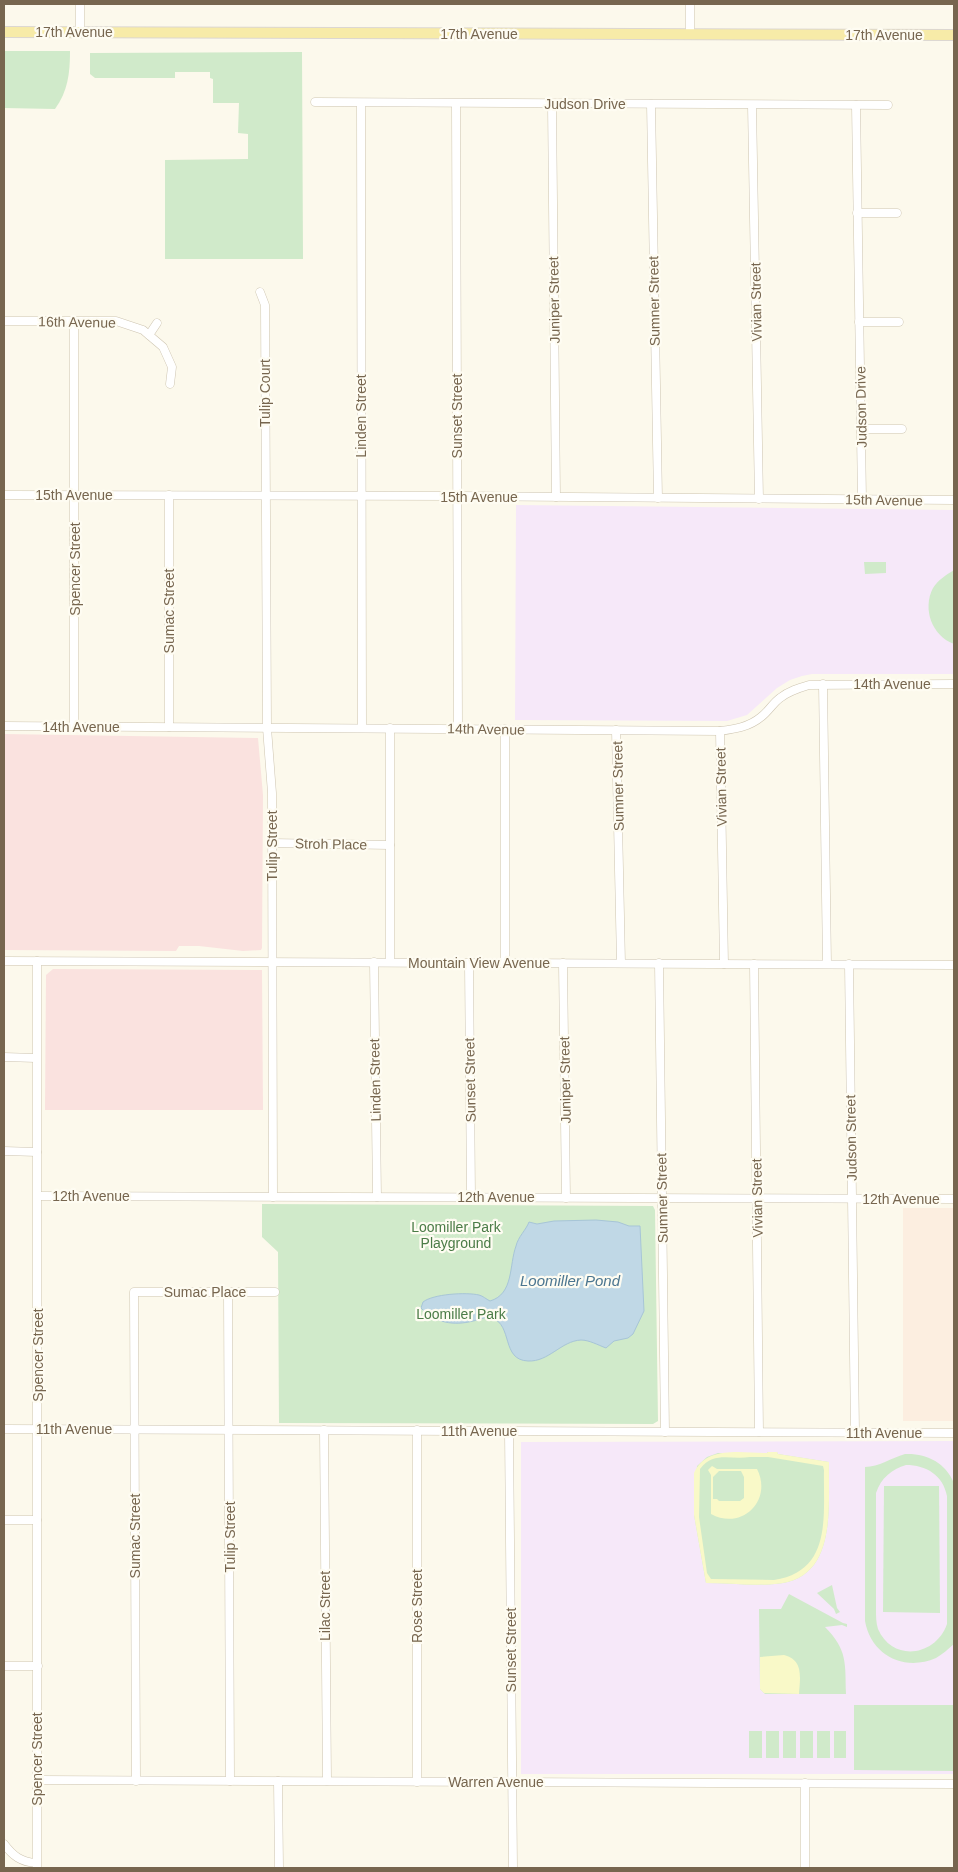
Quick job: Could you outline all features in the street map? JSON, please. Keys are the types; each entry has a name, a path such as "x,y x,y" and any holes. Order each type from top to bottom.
{"main road":[{"name":"17th Avenue","path":"4,32 954,36"}],"street":[{"path":"80,4 80,32"},
{"path":"690,4 690,34"},
{"name":"Judson Drive","path":"315,102 888,106"},
{"name":"Linden Street","path":"361,103 362,728"},
{"name":"Sunset Street","path":"456,104 458,728"},
{"name":"Juniper Street","path":"552,104 556,497"},
{"name":"Sumner Street","path":"650,104 658,498"},
{"name":"Vivian Street","path":"752,105 759,499"},
{"name":"Judson Drive","path":"856,105 862,500"},
{"path":"857,213 897,214"},
{"name":"Tulip Court","path":"260,292 265,305 265,496"},
{"name":"16th Avenue","path":"4,321 116,321 143,330 162,347 172,367 170,384"},
{"name":"Spencer Street","path":"74,321 74,726"},
{"path":"859,322 899,322"},
{"path":"149,334 157,323"},
{"path":"861,429 902,430"},
{"name":"15th Avenue","path":"4,495 954,500"},
{"name":"Sumac Street","path":"168,495 169,727"},
{"name":"Tulip Street","path":"265,496 267,728 272,793 273,1197"},
{"path":"823,684 827,964"},
{"name":"14th Avenue","path":"4,726 720,731 735,730 748,725 761,717 780,698 794,690 809,685 954,684"},
{"path":"390,728 390,962"},
{"path":"505,729 505,963"},
{"name":"Sumner Street","path":"616,730 621,963"},
{"name":"Vivian Street","path":"720,731 724,964"},
{"name":"Stroh Place","path":"272,843 390,844"},
{"name":"Mountain View Avenue","path":"4,961 954,965"},
{"name":"Spencer Street","path":"37,961 37,1866"},
{"name":"Linden Street","path":"374,962 377,1197"},
{"name":"Sunset Street","path":"469,962 472,1197"},
{"name":"Juniper Street","path":"563,963 566,1198"},
{"name":"Sumner Street","path":"659,964 665,1432"},
{"name":"Vivian Street","path":"754,964 759,1432"},
{"name":"Judson Street","path":"849,964 855,1432"},
{"path":"4,1057 36,1058"},
{"path":"4,1152 37,1152"},
{"name":"12th Avenue","path":"38,1196 954,1199"},
{"name":"Sumac Street","path":"134,1292 136,1781"},
{"name":"Sumac Place","path":"134,1292 276,1292"},
{"name":"Tulip Street","path":"228,1292 230,1781"},
{"name":"11th Avenue","path":"4,1429 954,1433"},
{"name":"Lilac Street","path":"324,1430 327,1781"},
{"name":"Rose Street","path":"417,1430 417,1782"},
{"name":"Sunset Street","path":"509,1431 512,1868"},
{"path":"4,1520 37,1520"},
{"path":"4,1666 38,1666"},
{"name":"Warren Avenue","path":"38,1780 954,1784"},
{"path":"278,1781 279,1868"},
{"path":"804,1783 805,1868"},
{"path":"4,1844 18,1858 37,1866"}],"shaded area":[{"path":"516,505 954,510 954,674 812,674 802,676 790,680 777,688 747,715 727,721 515,720"},
{"path":"4,734 258,738 263,795 261,950 243,951 199,946 179,946 176,951 4,950"},
{"path":"53,969 262,970 263,1110 45,1110 46,975"},
{"path":"903,1208 954,1208 954,1421 903,1421"},
{"path":"954,1441 954,1774 521,1774 521,1442"}],"green space":[{"path":"4,51 70,51 67,82 63,95 55,109 4,108"},
{"path":"302,52 303,259 165,259 165,160 248,159 248,134 238,133 239,103 213,103 213,79 210,78 210,72 175,72 175,78 95,78 90,74 90,53"},
{"path":"864,562 886,562 886,573 865,574"},
{"path":"954,570 954,644 940,635 935,628 929,613 929,604 935,585"},
{"name":"Loomiller Park","path":"262,1204 653,1206 655,1210 658,1421 653,1424 279,1423 278,1252 262,1237"},
{"path":"768,1452 829,1462 828,1519 820,1556 810,1570 795,1579 775,1584 706,1583 694,1515 697,1466 707,1457 718,1453"},
{"path":"905,1454 920,1455 934,1460 946,1469 954,1483 954,1644 936,1658 912,1663 891,1658 882,1651 868,1633 865,1621 865,1467 880,1464","holes":["906,1465 927,1469 938,1477 947,1496 947,1624 934,1643 924,1649 904,1651 894,1647 885,1640 876,1622 876,1493 884,1479 892,1472"]},
{"path":"884,1486 939,1486 940,1613 883,1612"},
{"path":"832,1585 837,1608 840,1612 836,1614 834,1609 817,1593"},
{"path":"789,1594 847,1624 847,1627 842,1625 825,1627 838,1643 844,1658 846,1694 765,1694 760,1689 759,1609 781,1609"},
{"path":"854,1705 954,1705 954,1771 854,1770"},
{"path":"749,1731 762,1731 762,1758 749,1758"},
{"path":"766,1731 779,1731 779,1758 766,1758"},
{"path":"783,1731 796,1731 796,1758 783,1758"},
{"path":"800,1731 813,1731 813,1758 800,1758"},
{"path":"817,1731 830,1731 830,1758 817,1758"},
{"path":"834,1731 846,1731 846,1758 834,1758"}],"sand":[{"path":"726,1452 777,1452 778,1454 829,1462 828,1519 820,1556 810,1570 795,1579 775,1584 706,1583 694,1515 694,1473 700,1464 716,1454","holes":["768,1457 823,1466 823,1522 821,1538 815,1553 807,1565 793,1575 774,1580 711,1579 707,1573 699,1517 700,1469 705,1463 716,1458"]},
{"path":"712,1466 717,1469 757,1469 761,1481 761,1492 752,1510 734,1519 711,1514 711,1475 708,1470","holes":["719,1471 741,1471 744,1477 744,1498 740,1501 719,1501 713,1499 713,1477"]},
{"path":"784,1655 790,1657 798,1665 800,1676 799,1694 764,1693 760,1689 760,1657"}],"water":[{"name":"Loomiller Pond","path":"596,1220 640,1226 644,1311 633,1334 628,1338 614,1341 606,1348 587,1341 574,1341 549,1355 528,1361 514,1355 503,1328 492,1318 452,1323 432,1317 421,1308 423,1302 442,1295 473,1294 480,1295 490,1301 498,1297 507,1286 517,1243 529,1222 537,1224 554,1221"}],"park label":[{"name":"Loomiller Park Playground","path":"456,1236"}]}
